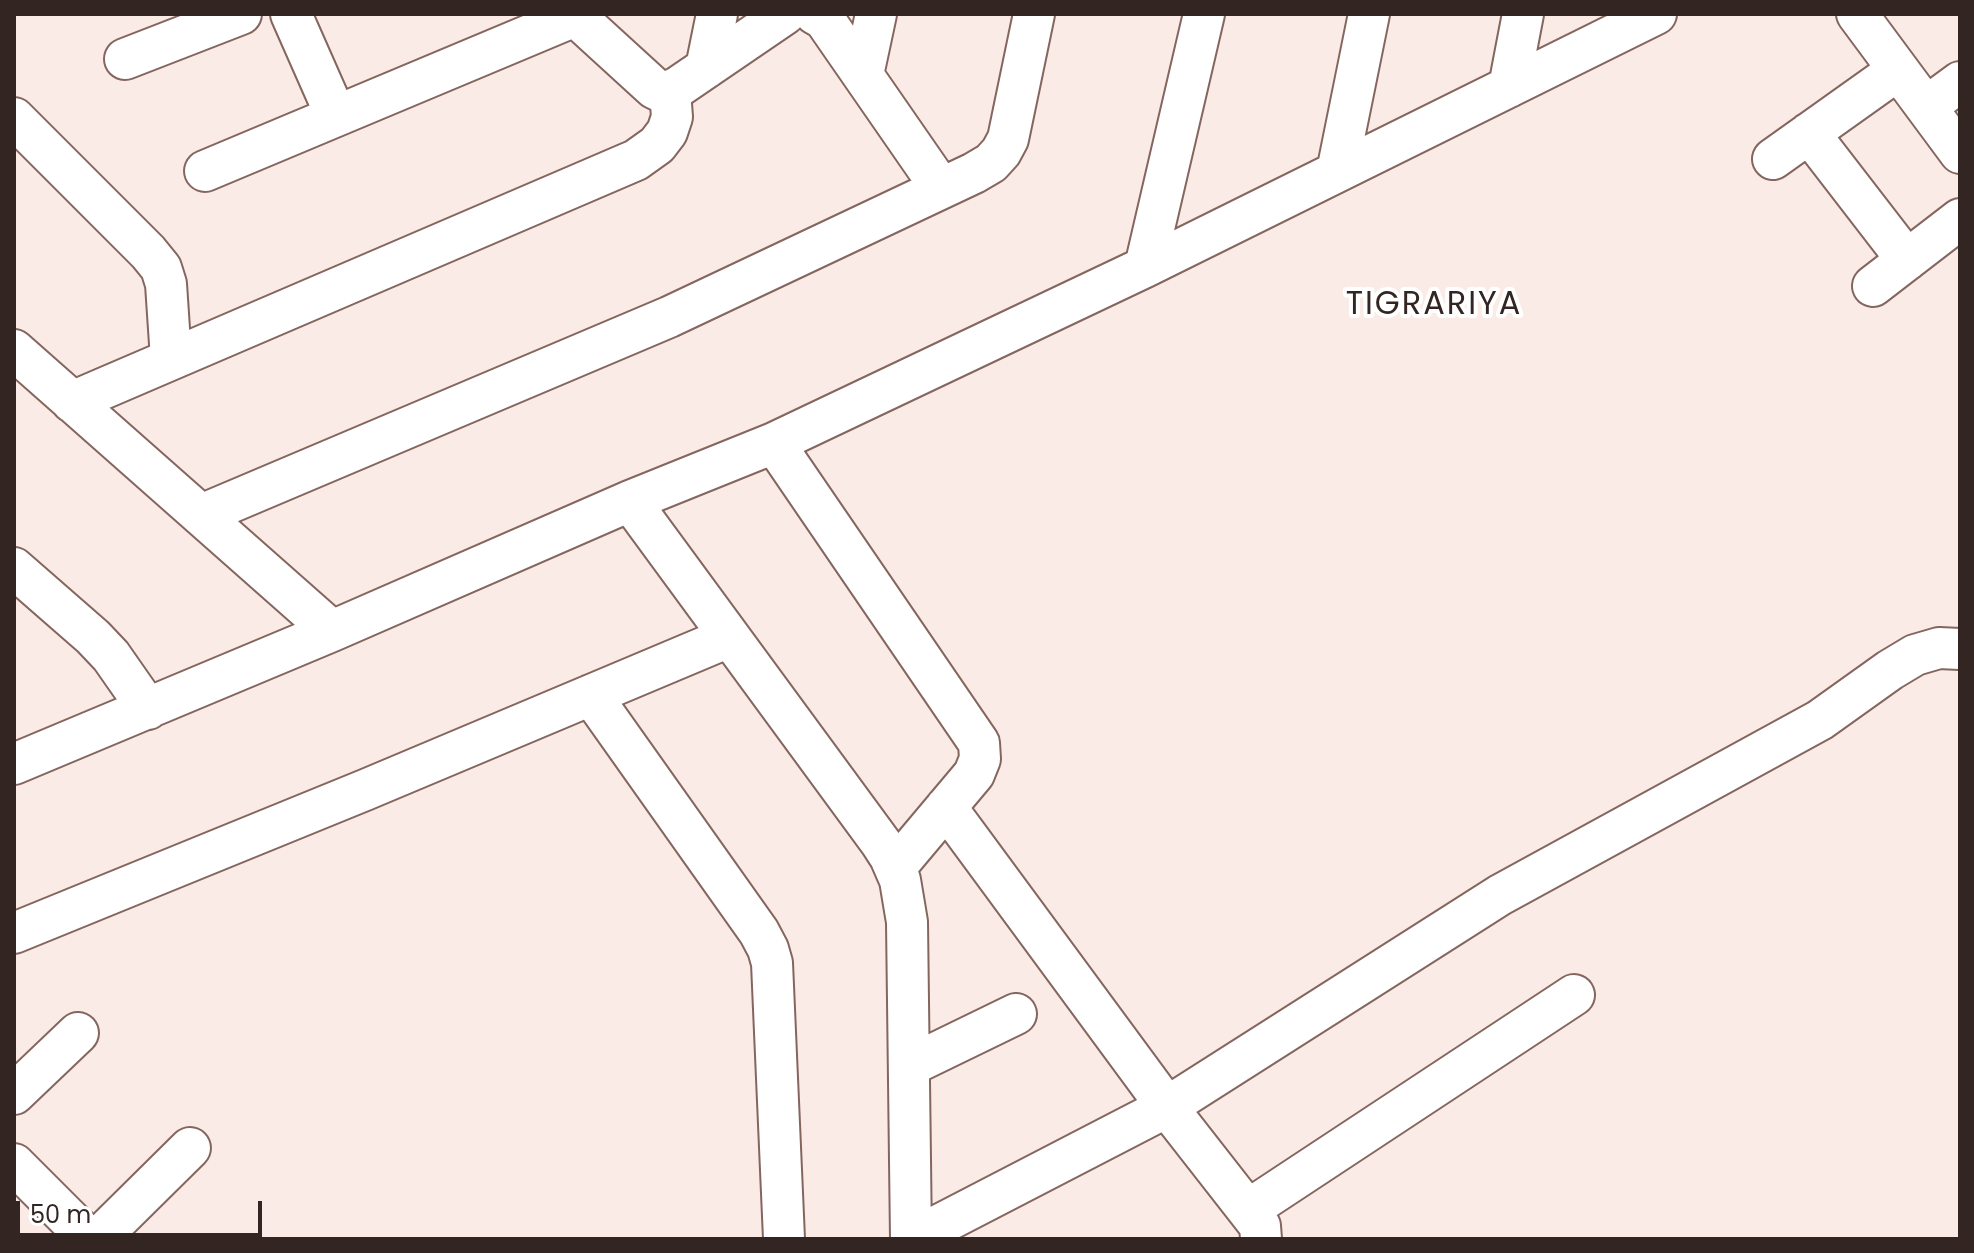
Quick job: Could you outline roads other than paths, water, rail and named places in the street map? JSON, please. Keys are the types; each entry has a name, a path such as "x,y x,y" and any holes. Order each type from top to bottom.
{"street":[{"path":"125,59 241,14"},
{"path":"291,14 336,116"},
{"path":"706,68 717,14"},
{"path":"205,171 574,15 662,92 670,91 785,14"},
{"path":"815,14 824,19 941,188"},
{"path":"863,75 876,14"},
{"path":"201,515 669,317 991,163 1008,139 1034,14"},
{"path":"1145,267 1204,14"},
{"path":"1337,172 1369,14"},
{"path":"1509,87 1523,14"},
{"path":"14,764 332,631 630,501 774,443 1145,267 1656,14"},
{"path":"1857,14 1960,153"},
{"path":"1773,159 1898,70"},
{"path":"1926,107 1960,82"},
{"path":"72,402 636,160 657,145 667,132 672,117 670,91"},
{"path":"14,118 161,268 166,284 171,359"},
{"path":"1809,133 1907,260"},
{"path":"1873,286 1960,219"},
{"path":"14,350 332,631"},
{"path":"774,443 979,743 980,759 974,774 895,868"},
{"path":"630,501 881,843 895,868 905,899 907,922 911,1239 1167,1107 1500,895 1820,720 1915,655 1939,648 1960,649"},
{"path":"19,579 102,647 148,709"},
{"path":"14,933 729,637"},
{"path":"591,695 768,949 772,963 784,1239"},
{"path":"946,807 1254,1225 1574,995"},
{"path":"909,1066 1016,1014"},
{"path":"14,1094 78,1033"},
{"path":"98,1239 190,1148"},
{"path":"14,1164 89,1239"}],"district":[{"name":"TIGRARIYA","path":"1434,306"}]}
